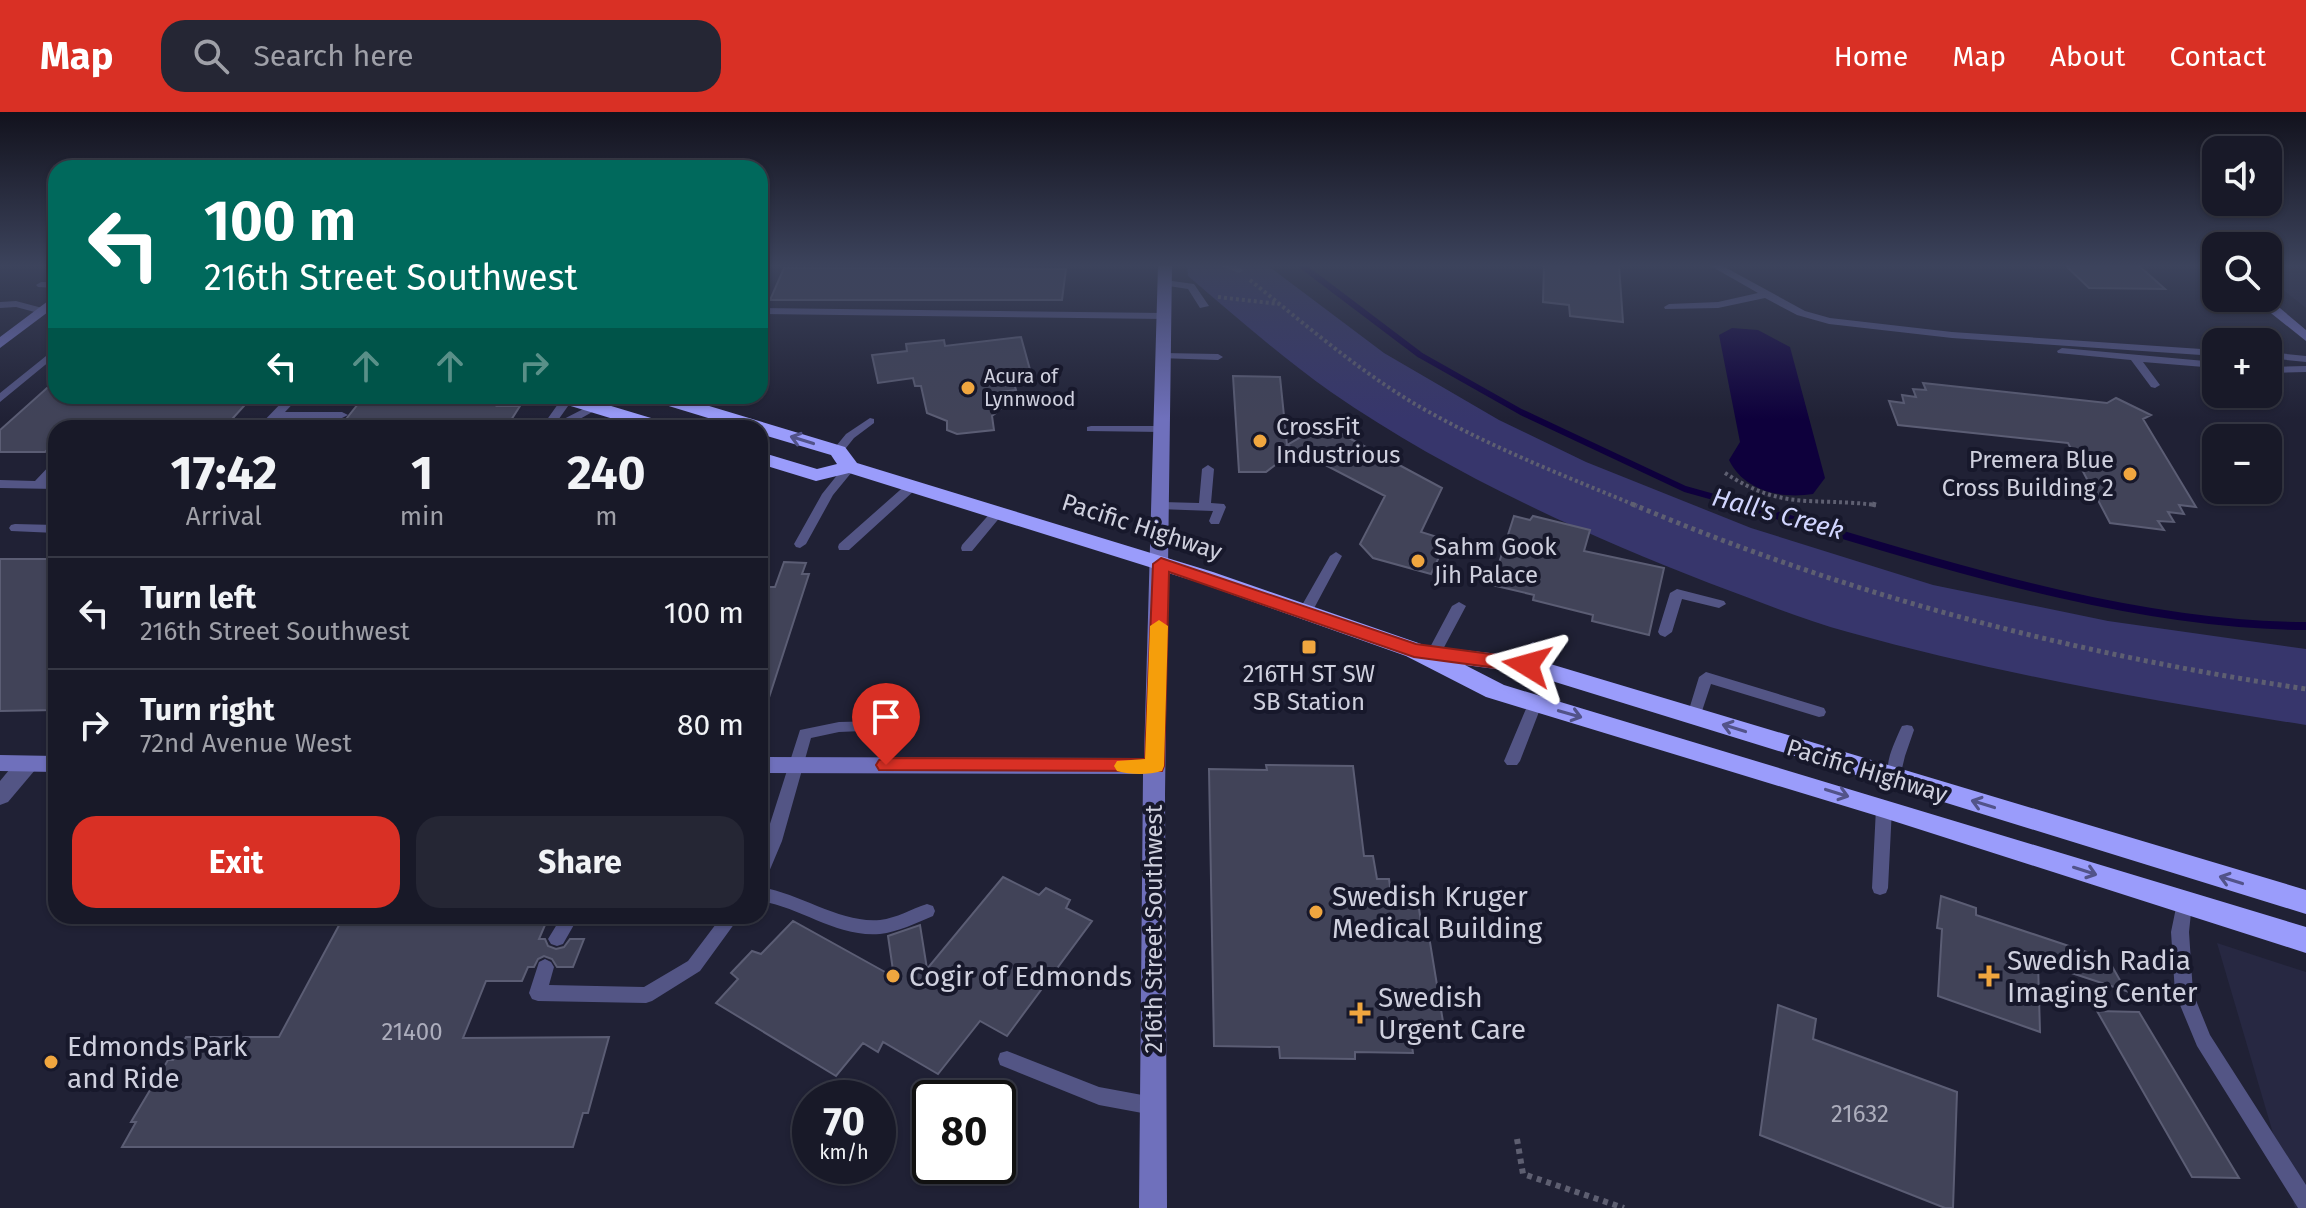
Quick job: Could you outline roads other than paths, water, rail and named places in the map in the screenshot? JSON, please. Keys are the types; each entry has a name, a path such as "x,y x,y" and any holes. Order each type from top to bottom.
{"highway":[{"path":"584,404 638,420"},
{"name":"Pacific Highway","path":"680,404 728,420"},
{"name":"Pacific Highway","path":"768,434 912,486 1161,564 1424,652 1495,691 2306,940"},
{"name":"Pacific Highway","path":"768,460 816,475 844,459"},
{"name":"Pacific Highway","path":"1424,652 1530,656 1694,716 2306,902"}],"street":[{"path":"0,344 35,316"},
{"name":"216th Street Southwest","path":"1153,1208 1155,766 1164,316"},
{"path":"2281,316 2306,337"},
{"path":"0,323 27,322"},
{"path":"0,763 48,764"},
{"path":"0,796 27,764"},
{"path":"768,765 1155,766"}],"lane":[{"path":"1812,316 1829,321 1959,335 2202,352"},
{"path":"1959,335 1988,344 2202,364"},
{"path":"1163,356 1218,357"},
{"path":"2282,356 2306,359"},
{"path":"3,393 48,357"},
{"path":"2134,357 2155,385"},
{"path":"2282,370 2306,369"},
{"path":"272,420 287,404"},
{"path":"570,420 595,407"},
{"path":"277,415 342,415"},
{"path":"800,544 828,494 844,459 850,436 870,421"},
{"path":"1091,429 1162,429"},
{"path":"1205,507 1208,469"},
{"path":"38,485 48,474"},
{"path":"0,484 48,485"},
{"path":"844,547 912,486"},
{"path":"1162,506 1220,507 1215,521"},
{"path":"967,548 997,513"},
{"path":"15,528 48,529"},
{"path":"1304,614 1336,556"},
{"path":"1665,632 1677,593 1719,604"},
{"path":"1424,652 1459,606"},
{"path":"1694,716 1706,677 1819,712"},
{"path":"1512,761 1535,704"},
{"path":"768,855 805,734 839,727 880,726"},
{"path":"1894,777 1897,756 1907,730"},
{"path":"1880,888 1884,808"},
{"path":"768,894 779,895 865,928 892,925 927,911"},
{"path":"2184,903 2180,932 2184,993 2188,1004 2203,1040 2306,1203"},
{"path":"557,939 566,924"},
{"path":"545,967 538,993 646,995 694,966 726,924"},
{"path":"1007,1059 1099,1096 1153,1106"}],"waterway":[{"name":"Hall's Creek","path":"1369,316 1420,355 1521,412 1685,489 1743,505"},
{"name":"Hall's Creek","path":"1743,505 1948,565 2092,601 2236,623 2306,626"}],"place":[{"name":"Acura of Lynnwood","path":"968,388"},
{"name":"CrossFit Industrious","path":"1260,441"},
{"name":"Premera Blue Cross Building 2","path":"2130,474"},
{"name":"Sahm Gook Jih Palace","path":"1418,561"},
{"name":"216TH ST SW SB Station","path":"1309,647"},
{"name":"Swedish Kruger Medical Building","path":"1316,912"},
{"name":"Cogir of Edmonds","path":"893,976"},
{"name":"Swedish Radia Imaging Center","path":"1989,976"},
{"name":"Swedish Urgent Care","path":"1360,1013"},
{"name":"Edmonds Park and Ride","path":"51,1062"}]}
